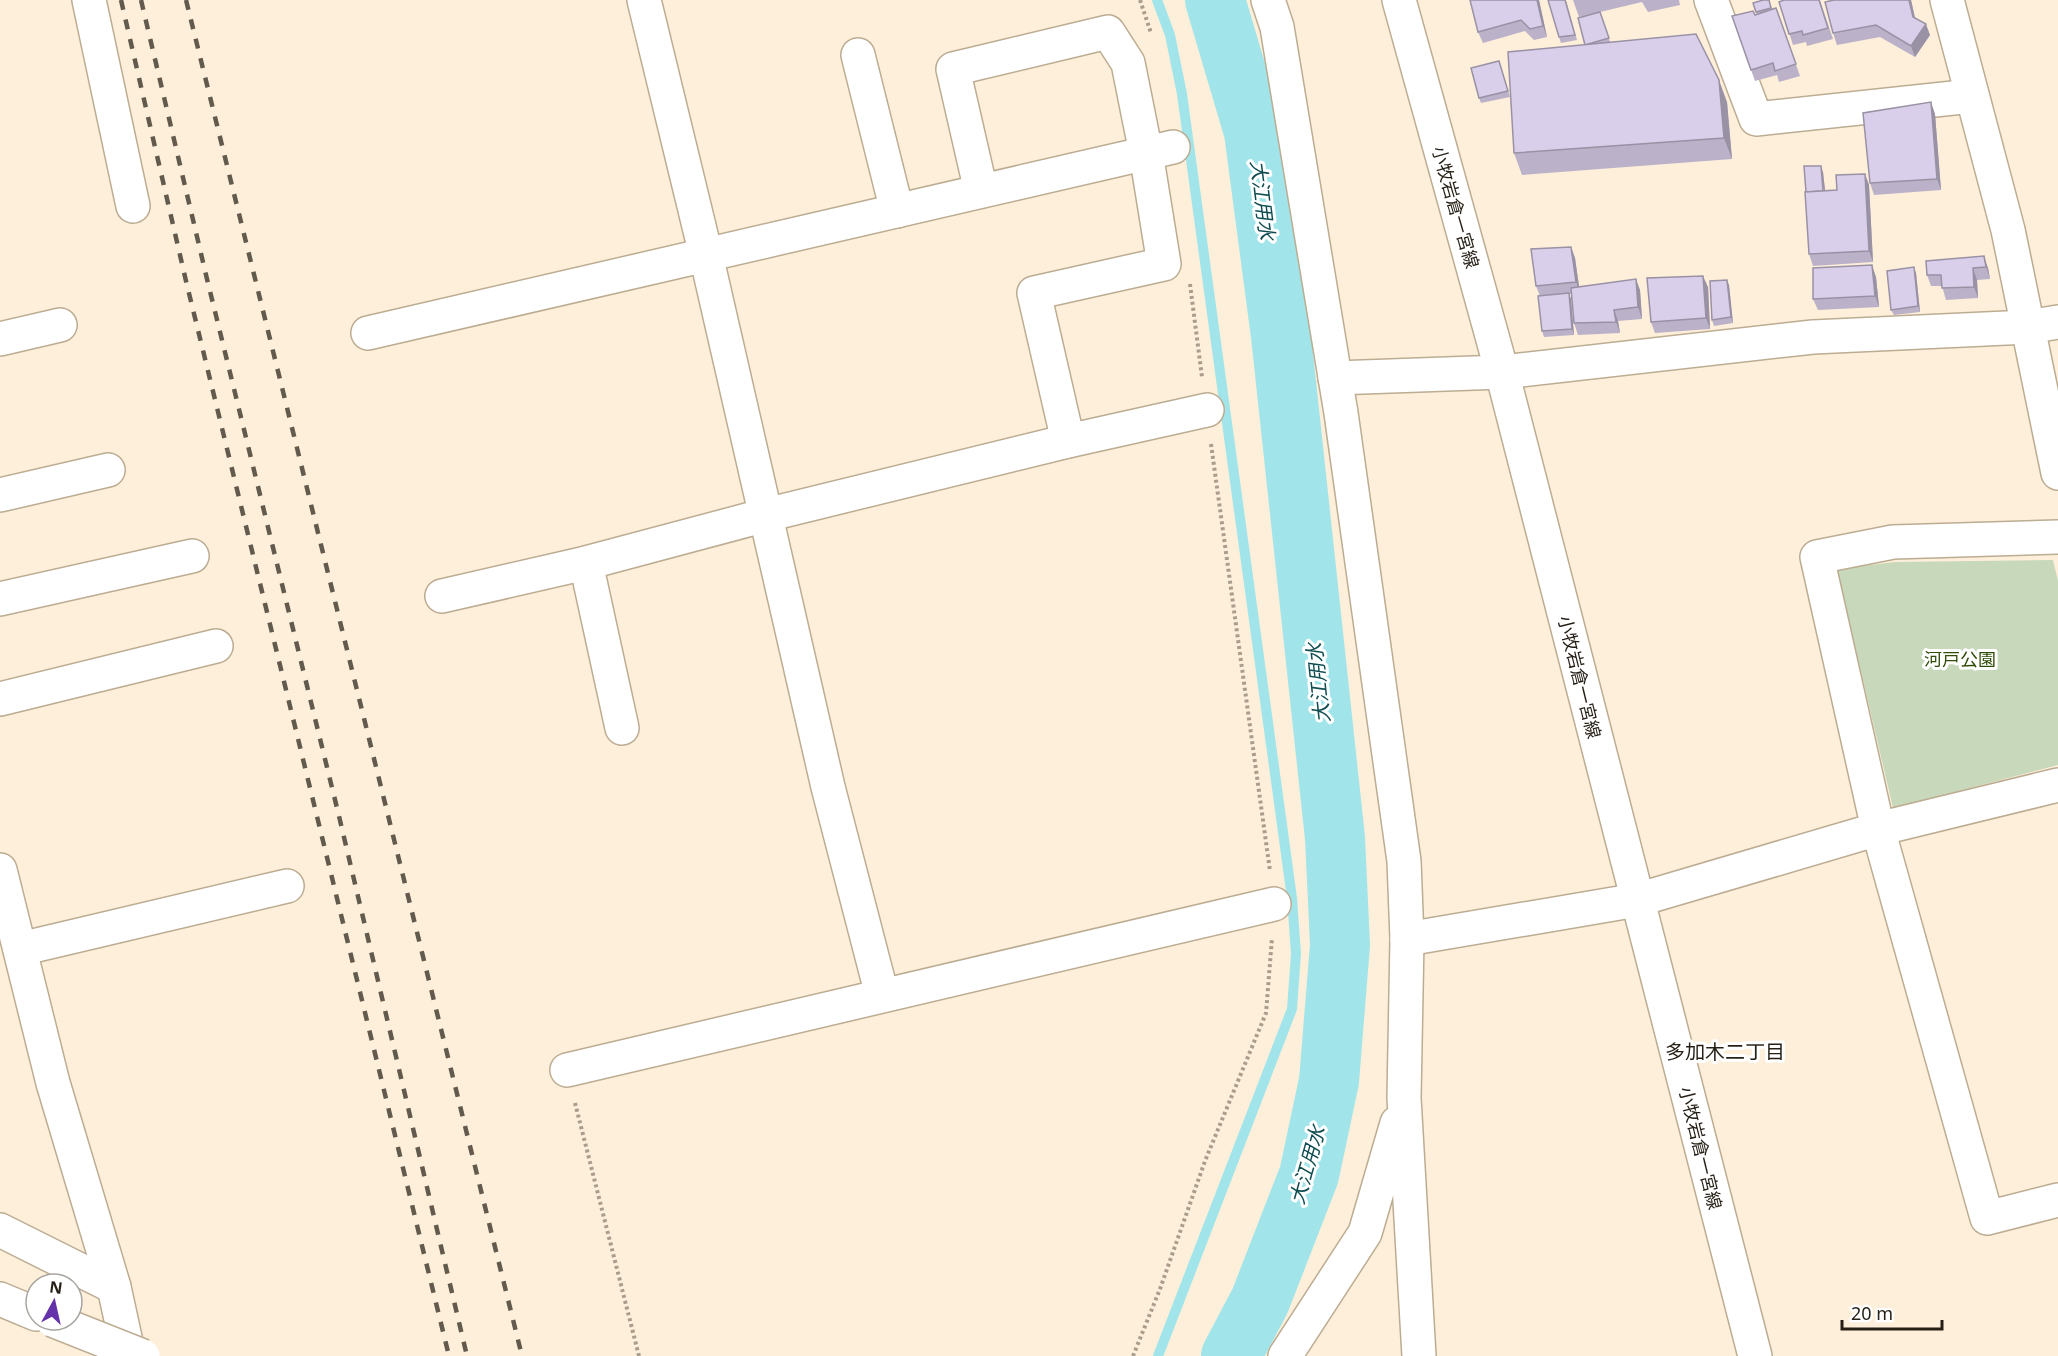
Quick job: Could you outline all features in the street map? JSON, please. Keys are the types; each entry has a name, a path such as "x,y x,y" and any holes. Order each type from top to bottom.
{"main road":[{"path":"89,0 133,206"},
{"path":"644,0 706,255 828,787 882,995"},
{"path":"1268,0 1277,27 1335,378 1404,861 1407,939 1404,1098 1419,1356"},
{"name":"小牧岩倉一宮線","path":"1399,0 1502,372 1755,1356"},
{"path":"1711,0 1756,119 1972,96"},
{"path":"1947,0 2008,230 2043,325 2058,473"},
{"path":"981,191 953,69 1108,32 1128,63 1160,150 1164,264 1034,292 1068,441"},
{"path":"858,55 897,211"},
{"path":"368,333 1160,150"},
{"path":"0,339 60,325"},
{"path":"1335,378 1502,372 1813,337 2043,325"},
{"path":"442,596 586,563 766,514 1206,410"},
{"path":"0,495 108,470"},
{"path":"2058,537 1893,542 1817,558 1878,829 1987,1218 2058,1200"},
{"path":"0,599 192,556"},
{"path":"586,563 622,728"},
{"path":"0,699 216,646"},
{"path":"1407,939 1637,900 1878,829 2058,785"},
{"path":"0,870 53,1083 114,1287 129,1356"},
{"path":"20,949 287,886"},
{"path":"567,1070 1274,904"},
{"path":"1285,1356 1365,1233 1404,1098"},
{"path":"0,1230 114,1287"},
{"path":"0,1299 24,1309"},
{"path":"82,1332 143,1356"}],"path":[{"path":"1140,0 1152,36"},
{"path":"1133,1356 1160,1289 1205,1161 1266,1013 1274,904 1231,601 1190,278"},
{"path":"567,1070 639,1356"}],"green space":[{"name":"河戸公園","path":"2053,560 2058,581 2058,765 1893,808 1837,569 1895,562"}],"building":[{"path":"1470,0 1537,0 1543,26 1530,29 1521,20 1478,32"},
{"path":"1548,0 1565,0 1575,35 1559,37"},
{"path":"1769,0 1771,8 1756,12 1753,3"},
{"path":"1819,0 1828,28 1803,35 1802,31 1789,34 1779,2"},
{"path":"1909,0 1913,17 1926,24 1911,46 1876,25 1833,33 1825,2"},
{"path":"1776,8 1796,64 1775,71 1773,63 1751,70 1732,16 1753,11 1755,15"},
{"path":"1600,12 1609,38 1585,45 1578,18"},
{"path":"1696,34 1719,80 1724,138 1514,153 1508,52"},
{"path":"1499,61 1508,91 1479,98 1471,68"},
{"path":"1931,102 1937,179 1870,183 1863,113"},
{"path":"1804,166 1821,166 1823,191 1806,192"},
{"path":"1865,174 1869,251 1809,254 1805,192 1837,190 1836,175"},
{"path":"1571,247 1576,282 1536,286 1531,249"},
{"path":"1984,256 1986,267 1973,268 1974,287 1942,288 1941,275 1927,275 1926,261"},
{"path":"1872,265 1875,296 1813,299 1813,268"},
{"path":"1914,267 1918,306 1891,310 1887,271"},
{"path":"1703,276 1706,318 1651,322 1647,278"},
{"path":"1636,279 1638,307 1614,310 1616,322 1574,323 1571,288"},
{"path":"1727,280 1731,317 1712,320 1710,281"},
{"path":"1569,293 1572,329 1542,331 1538,296"}],"waterway":[{"path":"1157,0 1170,35 1182,94 1292,898 1296,954 1292,1009 1158,1356"},
{"name":"大江用水","path":"1215,0 1254,132 1281,336 1335,838 1340,945 1329,1081 1309,1175 1260,1301 1231,1356"}],"railway":[{"path":"121,0 186,281 449,1356"},
{"path":"141,0 467,1356"},
{"path":"186,0 522,1356"}],"district":[{"name":"多加木二丁目","path":"1725,1051"}]}
